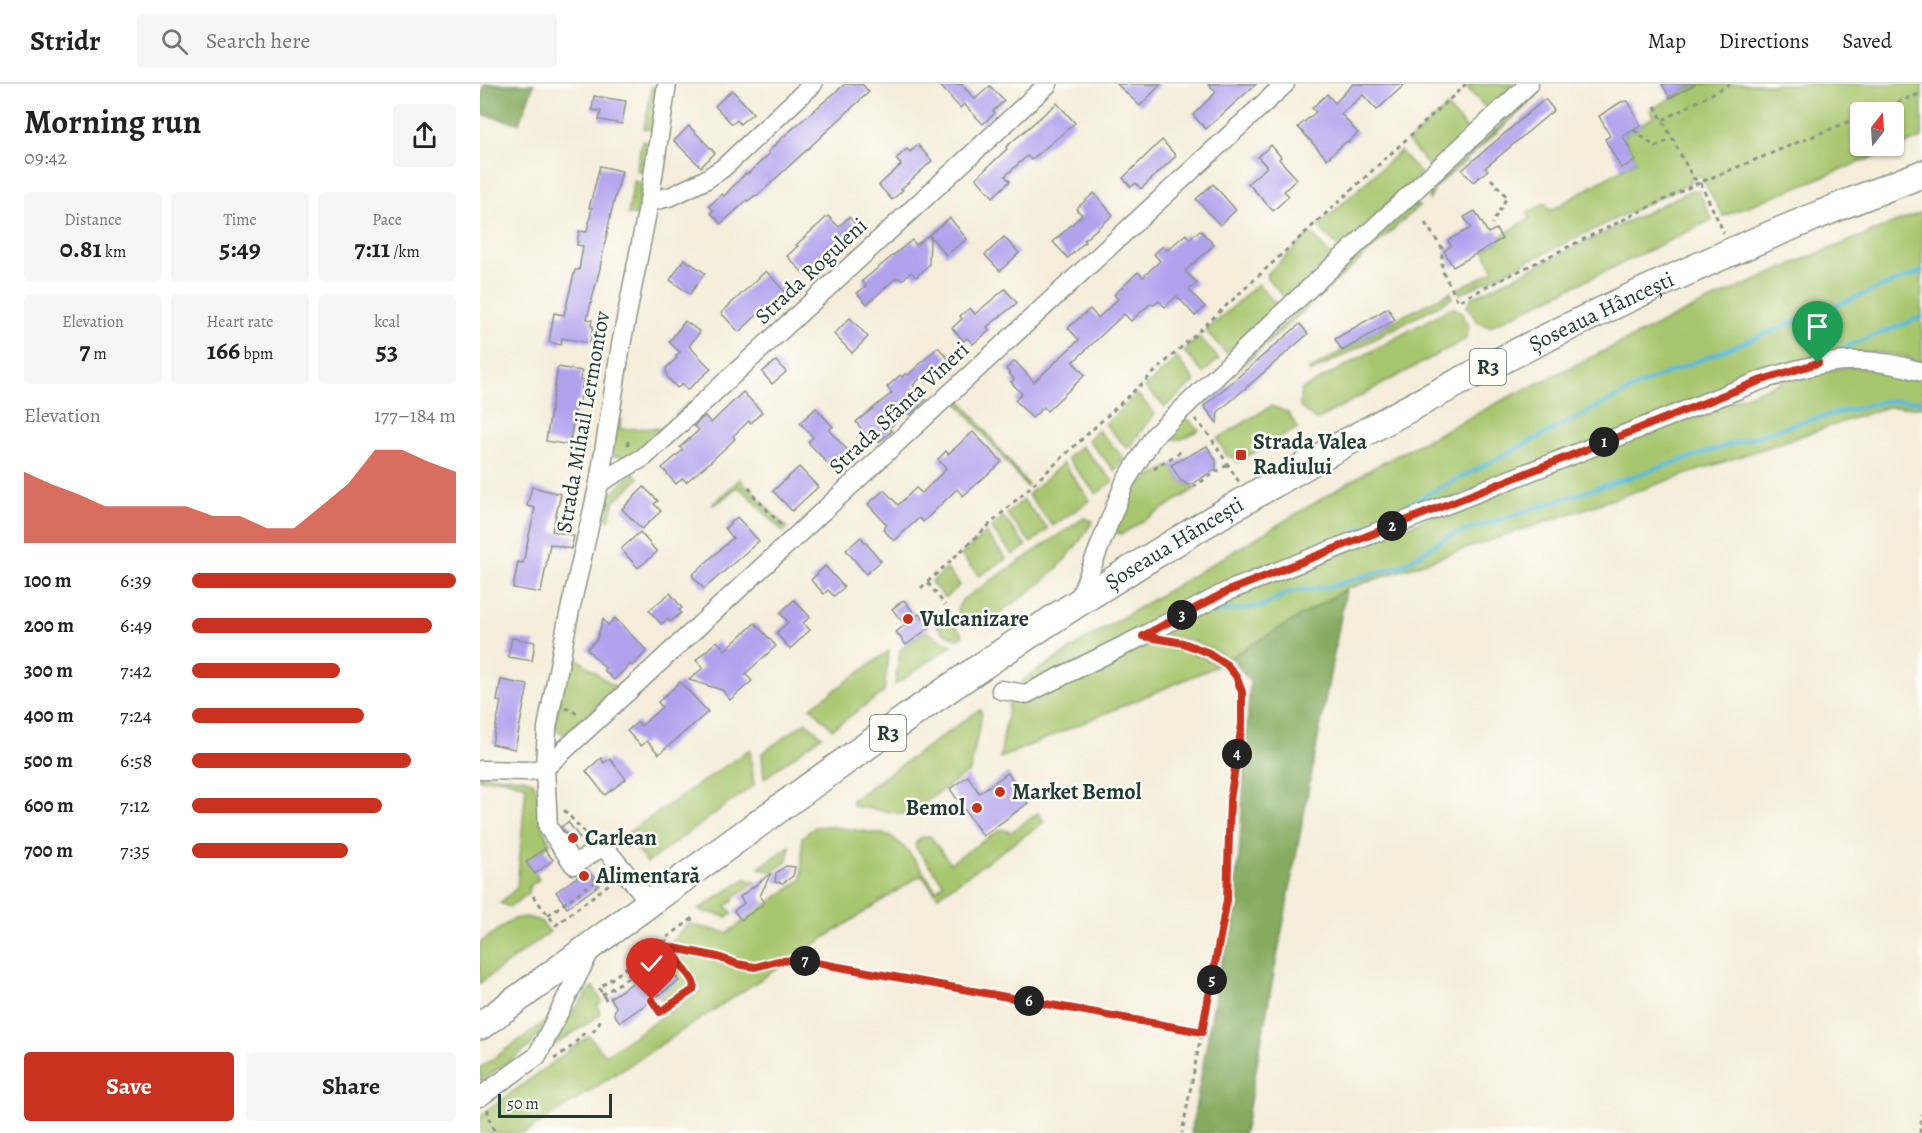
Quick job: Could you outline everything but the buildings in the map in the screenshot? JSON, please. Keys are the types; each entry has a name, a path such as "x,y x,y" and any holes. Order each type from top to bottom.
{"highway":[{"name":"Șoseaua Hâncești","path":"480,1026 955,685 1076,605 1249,499 1503,359 1632,296 1732,250 1922,174"}],"street":[{"name":"Strada Mihail Lermontov","path":"600,848 574,865 548,827 545,768 548,728 568,619 599,483 621,345 649,202 667,84"},
{"path":"649,202 672,196 705,180 723,168 813,84"},
{"name":"Strada Roguleni","path":"599,483 644,458 1048,84"},
{"name":"Strada Sfânta Vineri","path":"545,768 1285,84"},
{"name":"Șoseaua Hâncești","path":"1076,605 1125,482 1154,436 1529,84"},
{"path":"1001,690 1026,694 1228,591 1762,380 1818,363 1869,359 1898,364 1922,372"},
{"path":"480,770 529,771 545,768"},
{"path":"600,848 603,846 650,902"},
{"path":"484,1102 537,1056 592,946"}],"path":[{"path":"921,588 1466,84"},
{"path":"1662,120 1730,84"},
{"path":"1898,102 1922,93"},
{"path":"1655,106 1693,178 1700,182 1732,250"},
{"path":"1425,223 1443,248 1442,270 1458,300 1700,182 1850,121"},
{"path":"1634,130 1655,147 1672,139"},
{"path":"1491,179 1507,197 1492,224"},
{"path":"1184,406 1209,435 1249,499"},
{"path":"1193,487 1227,464"},
{"path":"749,487 753,495 793,539"},
{"path":"927,582 945,605"},
{"path":"1143,636 1183,643 1209,653 1227,665 1236,676 1242,692 1242,724 1230,800 1227,900 1182,1133"},
{"path":"551,708 567,708 574,711 589,728"},
{"path":"545,791 600,848"},
{"path":"548,915 609,871"},
{"path":"533,896 555,925 616,879"},
{"path":"606,1000 599,987 696,916"},
{"path":"652,1000 660,1012 693,990 694,985 664,939"},
{"path":"669,947 755,967 778,961 800,960 1202,1032"},
{"path":"602,995 660,956"},
{"path":"593,1032 602,1018"},
{"path":"484,1102 495,1133"},
{"path":"1920,1133 1922,1114"}],"green space":[{"path":"485,84 534,84 519,123 480,114 480,99"},
{"path":"1471,84 1514,84 1487,109 1467,88"},
{"path":"1696,84 1922,84 1922,138 1904,145 1904,102 1850,102 1850,156 1876,156 1723,216 1700,175 1690,179 1692,182 1460,294 1457,289 1494,271 1484,250 1530,218 1527,213 1545,203 1550,211 1636,161 1623,136 1654,117 1650,110"},
{"path":"652,86 661,88 654,130 644,129"},
{"path":"1533,96 1536,97 1435,188 1429,201 1429,190"},
{"path":"1447,107 1468,130 1429,166 1408,142"},
{"path":"642,141 649,143 645,172 636,170"},
{"path":"1400,151 1421,174 1340,249 1318,226"},
{"path":"634,181 643,184 636,216 628,214"},
{"path":"1692,190 1694,192 1698,190 1712,220 1489,327 1478,322 1467,307 1471,298"},
{"path":"1410,206 1419,206 1192,410"},
{"path":"1922,212 1922,363 1902,356 1873,352 1812,359 1481,485 1034,686 1022,686 1023,680 1090,637 1373,468 1507,398 1693,308 1802,260"},
{"path":"1311,233 1332,257 1286,299 1267,278 1267,274"},
{"path":"1258,284 1278,306 1226,353 1206,331"},
{"path":"1451,292 1452,298 1310,373 1309,370 1395,320"},
{"path":"1452,307 1460,311 1469,326 1466,339 1316,420 1300,407 1301,390"},
{"path":"1199,337 1219,359 1203,373 1184,351"},
{"path":"1177,358 1195,381 1165,407 1145,387"},
{"path":"1857,366 1922,381 1922,407 1887,407 1346,589 1228,659 1211,648 1194,642 1157,634 1224,597 1804,373"},
{"path":"1137,394 1155,414 1130,448 1126,447 1105,424"},
{"path":"960,399 1028,485 1027,487 956,401"},
{"path":"690,402 692,403 632,457 613,456 618,419 621,419 620,429 662,428"},
{"path":"1271,406 1287,412 1298,428 1237,462 1235,458 1227,456 1217,439"},
{"path":"1186,417 1199,430 1182,439 1171,439 1167,435"},
{"path":"1098,430 1124,458 1115,471 1088,440"},
{"path":"1081,446 1113,481 1096,494 1067,458"},
{"path":"1063,463 1090,500 1053,526 1028,495"},
{"path":"1171,465 1181,481 1188,485 1192,484 1195,489 1122,534 1118,533 1116,523 1134,487"},
{"path":"633,473 639,478 614,502 609,520 601,515 609,496"},
{"path":"740,479 747,488 750,486 757,497 787,528 783,532 748,495 737,487 712,505"},
{"path":"1023,500 1048,529 1031,543 1007,514"},
{"path":"1003,517 1026,546 1013,555 991,528"},
{"path":"1084,518 1093,521 1069,555 1043,581 1014,603 979,626 972,626 957,610 962,600"},
{"path":"986,533 1006,559 979,576 961,555"},
{"path":"947,569 960,585 945,598 931,582"},
{"path":"1346,589 1244,1133 1191,1133 1239,860 1250,681 1231,657"},
{"path":"943,612 963,635 959,639 942,632 933,620"},
{"path":"925,631 952,645 895,685 900,650"},
{"path":"1150,644 1185,650 1217,666 1000,758 1009,703 1135,648"},
{"path":"889,651 884,692 832,729 811,707"},
{"path":"569,652 616,688 566,735 554,729"},
{"path":"980,710 982,713 970,771 912,811 904,814 852,804 852,800"},
{"path":"806,722 822,736 764,778 762,753"},
{"path":"750,749 754,785 647,863 626,834"},
{"path":"480,775 523,778 532,781 537,790 541,823 550,844 527,862 539,879 529,887 528,894 509,907 500,903 517,888 526,786 502,778 480,780"},
{"path":"1038,813 1044,822 938,896 921,875 525,1133 480,1133 480,1116 589,1036 605,1055 701,991 671,942 688,924 727,933 802,879 802,837 815,827 828,826 888,835 909,852 936,890 944,884 916,848 915,844 920,838 930,836 950,863 1001,829 1011,832"},
{"path":"790,846 787,861 772,872 759,868"},
{"path":"745,879 755,882 726,906 733,914 727,917 698,910"},
{"path":"526,917 540,921 550,932 480,983 480,943 513,919"},
{"path":"674,957 692,984 691,988 665,1005 659,995 678,981 667,962"},
{"path":"593,986 602,1002 598,1005 600,1015 547,1050 562,1026"},
{"path":"546,1021 533,1044 480,1082 480,1068"}],"waterway":[{"path":"1353,533 1648,381 1922,271"},
{"path":"1840,349 1922,317"},
{"path":"1217,612 1264,606 1289,592 1329,587 1403,565 1449,536 1794,424 1886,401 1922,401"}],"place":[{"name":"Strada Valea Radiului","path":"1241,455"},
{"name":"Vulcanizare","path":"908,619"},
{"name":"Market Bemol","path":"1000,792"},
{"name":"Bemol","path":"977,808"},
{"name":"Carlean","path":"573,838"},
{"name":"Alimentară","path":"584,876"}],"route":[{"path":"652,1000 660,1012 693,990 692,980 669,947 755,967 778,961 800,960 1202,1032 1227,900 1230,800 1242,724 1242,692 1236,676 1227,665 1209,653 1183,643 1143,636 1228,591 1762,380 1818,363"}]}
